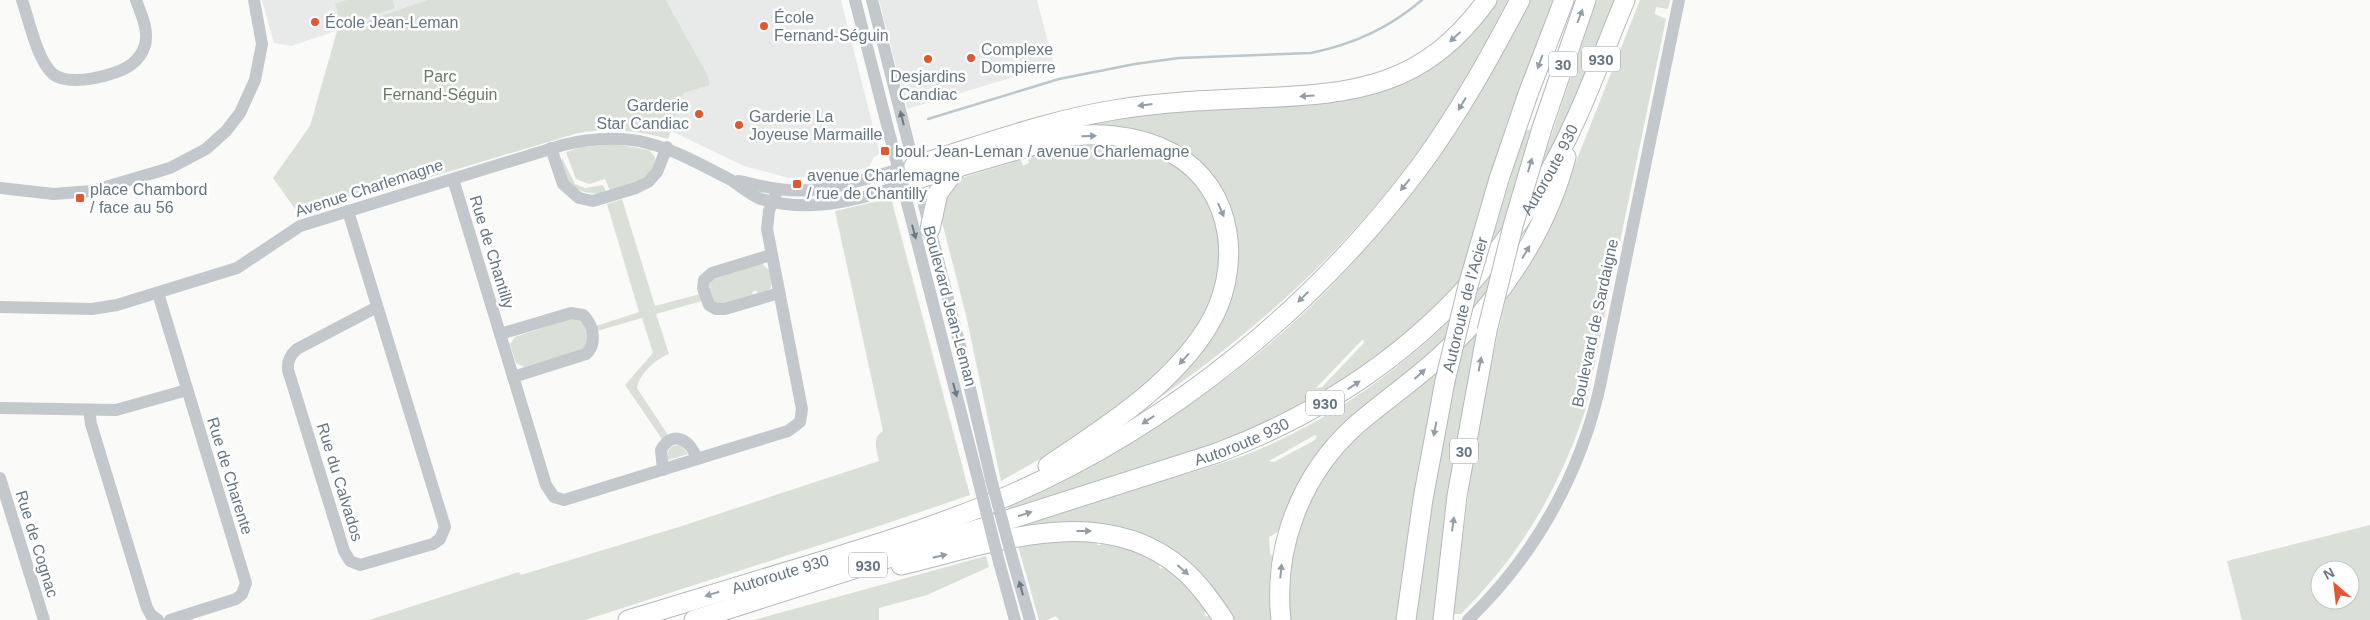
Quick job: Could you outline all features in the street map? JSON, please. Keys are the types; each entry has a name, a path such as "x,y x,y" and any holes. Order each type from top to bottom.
{"highway":[{"path":"907,175 1069,119 1113,110 1191,101 1329,94 1365,87 1401,74 1430,57 1464,28 1487,0"},
{"name":"Autoroute 930","path":"628,620 905,535 1001,500 1090,456 1156,415 1234,358 1292,307 1368,229 1419,167 1474,84 1520,0"},
{"name":"Autoroute de l'Acier","path":"1406,620 1421,506 1445,381 1468,286 1499,179 1528,94 1564,0"},
{"name":"Autoroute de l'Acier","path":"1443,617 1458,488 1487,331 1513,226 1542,128 1586,0"},
{"name":"Autoroute 930","path":"694,620 774,596 1217,452 1284,425 1334,398 1406,346 1472,283 1524,215 1555,162 1625,0"},
{"path":"1281,620 1280,592 1284,549 1295,514 1312,478 1348,432 1408,385 1448,349 1508,281 1533,241 1552,201 1576,117"},
{"path":"907,175 958,166 1061,138 1106,136 1142,141 1174,154 1199,175 1220,206 1229,236 1230,260 1224,294 1207,329 1186,357 1138,402 1001,500"},
{"path":"930,229 938,192 958,166"},
{"path":"774,596 998,542 1050,533 1094,531 1132,539 1166,557 1198,584 1224,620"}],"street":[{"path":"22,0 44,64 59,78 73,81 87,80 127,67 138,58 146,36 136,0"},
{"path":"0,188 54,194 92,191 170,168 206,149 240,113 255,80 262,44 254,0"},
{"name":"Boulevard Jean-Leman","path":"855,0 907,175 985,481 1012,557 1030,620"},
{"name":"Boulevard Jean-Leman","path":"872,0 907,175 930,229 969,382 999,562 1015,620"},
{"name":"Boulevard de Sardaigne","path":"1468,620 1499,587 1536,539 1567,483 1586,435 1600,386 1678,0"},
{"name":"Avenue Charlemagne","path":"0,307 105,308 158,293 237,268 295,229 551,148 587,140 610,138 635,139 667,147 732,180 758,197 790,205 828,204 858,198 907,175"},
{"path":"551,148 560,179 567,190 579,198 593,201 636,188 648,182 657,172 667,147"},
{"name":"Avenue Charlemagne","path":"732,180 778,189 800,190 838,187 907,175"},
{"name":"Rue de Chantilly","path":"453,178 546,486 554,497 568,499 788,431 800,422 803,414 771,255 767,221 778,189"},
{"name":"Rue du Calvados","path":"348,211 445,527 440,539 433,544 360,565 350,560 344,551 288,370 288,362 291,355 298,349 377,307"},
{"path":"771,255 712,273 704,280 703,288 709,305 720,310 779,293"},
{"name":"Rue de Charente","path":"158,293 246,583 242,594 236,599 170,620"},
{"name":"Rue de Chantilly","path":"500,334 575,313 587,318 591,330 592,347 586,354 513,377"},
{"path":"0,408 121,410 188,390"},
{"path":"90,410 91,424 147,608 151,615 158,620"},
{"path":"664,470 661,450 672,440 685,441 692,448 697,459"},
{"name":"Rue de Cognac","path":"0,478 44,620"}],"shaded area":[{"name":"École Jean-Leman","path":"262,0 427,0 291,46 274,43"},
{"path":"666,0 841,0 880,154 874,157 869,167 842,174 789,178 744,166 671,131 684,93 710,85 708,76"},
{"path":"879,0 1037,0 1054,65 907,109"}],"green space":[{"path":"347,0 392,0 395,8 342,26 335,4"},
{"name":"Parc Fernand-Séguin","path":"427,0 666,0 708,76 710,85 684,93 668,139 623,131 578,133 391,189 388,184 311,207 298,213 273,178 310,126 337,31"},
{"path":"1494,0 1508,0 1455,95 1419,150 1354,230 1281,302 1241,336 1201,368 1116,427 1166,385 1236,268 1197,164 1070,124 1093,118 1369,93"},
{"path":"1527,0 1553,0 1506,125 1458,286 1395,345 1300,408 1221,442 1009,511 1008,506 1062,480 1168,419 1218,384 1267,346 1312,305 1354,261 1392,214","holes":["1363,339 1364,343 1322,387 1316,388"]},
{"path":"1597,0 1617,0 1564,126 1536,181"},
{"path":"1640,0 1670,0 1668,9 1656,7 1655,14 1666,19 1585,411 1563,468 1535,520 1502,568 1482,591 1461,614 1453,614 1472,465 1485,390 1507,293 1564,192"},
{"path":"1533,129 1504,231 1489,249 1525,131"},
{"path":"1078,143 1128,144 1172,160 1202,188 1218,217 1221,286 1194,336 1142,390 1070,442 1001,481 966,315 941,218 943,198 954,183 961,178 1021,160 1023,166 1029,163 1027,157"},
{"path":"615,144 649,150 655,157 654,165 645,176 631,184 610,191 605,179 589,184 576,179 566,152 583,147"},
{"path":"562,158 575,184 585,188 603,185 606,192 589,193 574,187 564,175"},
{"path":"891,198 970,495 585,620 369,620 519,572 521,575 682,526 879,461 876,441 879,434 883,431 835,211"},
{"path":"622,199 655,306 700,294 702,301 656,314 669,354 649,367 641,377 637,388 668,435 662,439 625,385 653,353 642,318 597,331 596,326 639,312 607,204"},
{"path":"761,263 769,270 772,282 770,289 758,294 756,290 752,292 753,295 723,304 715,303 709,289 711,280"},
{"path":"1493,273 1488,297 1471,316 1478,290"},
{"path":"569,319 577,319 584,324 588,341 584,349 524,367 516,363 510,344 515,337"},
{"path":"1449,321 1443,346 1365,410 1281,530 1269,537 1270,553 1275,560 1274,620 1234,620 1223,604 1164,547 1015,534 1013,527 1218,464 1269,445 1318,420 1364,391 1429,340","holes":["1315,435 1317,436 1315,440 1274,462 1269,461"]},
{"path":"1481,324 1435,620 1416,620 1435,486 1456,378 1465,342"},
{"path":"1438,368 1418,469 1396,620 1290,620 1285,591 1300,516 1340,451"},
{"path":"680,445 688,454 668,460 671,447"},
{"path":"2370,525 2370,620 2242,620 2227,561"},
{"path":"1047,541 1097,541 1097,545 1101,545 1101,541 1142,553 1160,564 1159,567 1161,569 1164,566 1176,576 1207,611 1204,613 1206,617 1210,614 1214,620 1059,620 1056,616 1047,620 1039,620 1018,546"},
{"path":"986,556 989,567 927,595 879,608 879,620 754,620"}],"waterway":[{"path":"928,119 1059,79 1135,64 1179,58 1311,53 1342,45 1370,34 1397,19 1422,0"}],"place":[{"name":"École Jean-Leman","path":"315,22"},
{"name":"École Fernand-Séguin","path":"764,26"},
{"name":"Complexe Dompierre","path":"971,58"},
{"name":"Desjardins Candiac","path":"928,59"},
{"name":"Garderie Star Candiac","path":"699,114"},
{"name":"Garderie La Joyeuse Marmaille","path":"739,125"},
{"name":"boul. Jean-Leman / avenue Charlemagne","path":"885,151"},
{"name":"avenue Charlemagne / rue de Chantilly","path":"797,184"},
{"name":"place Chambord / face au 56","path":"80,198"}]}
